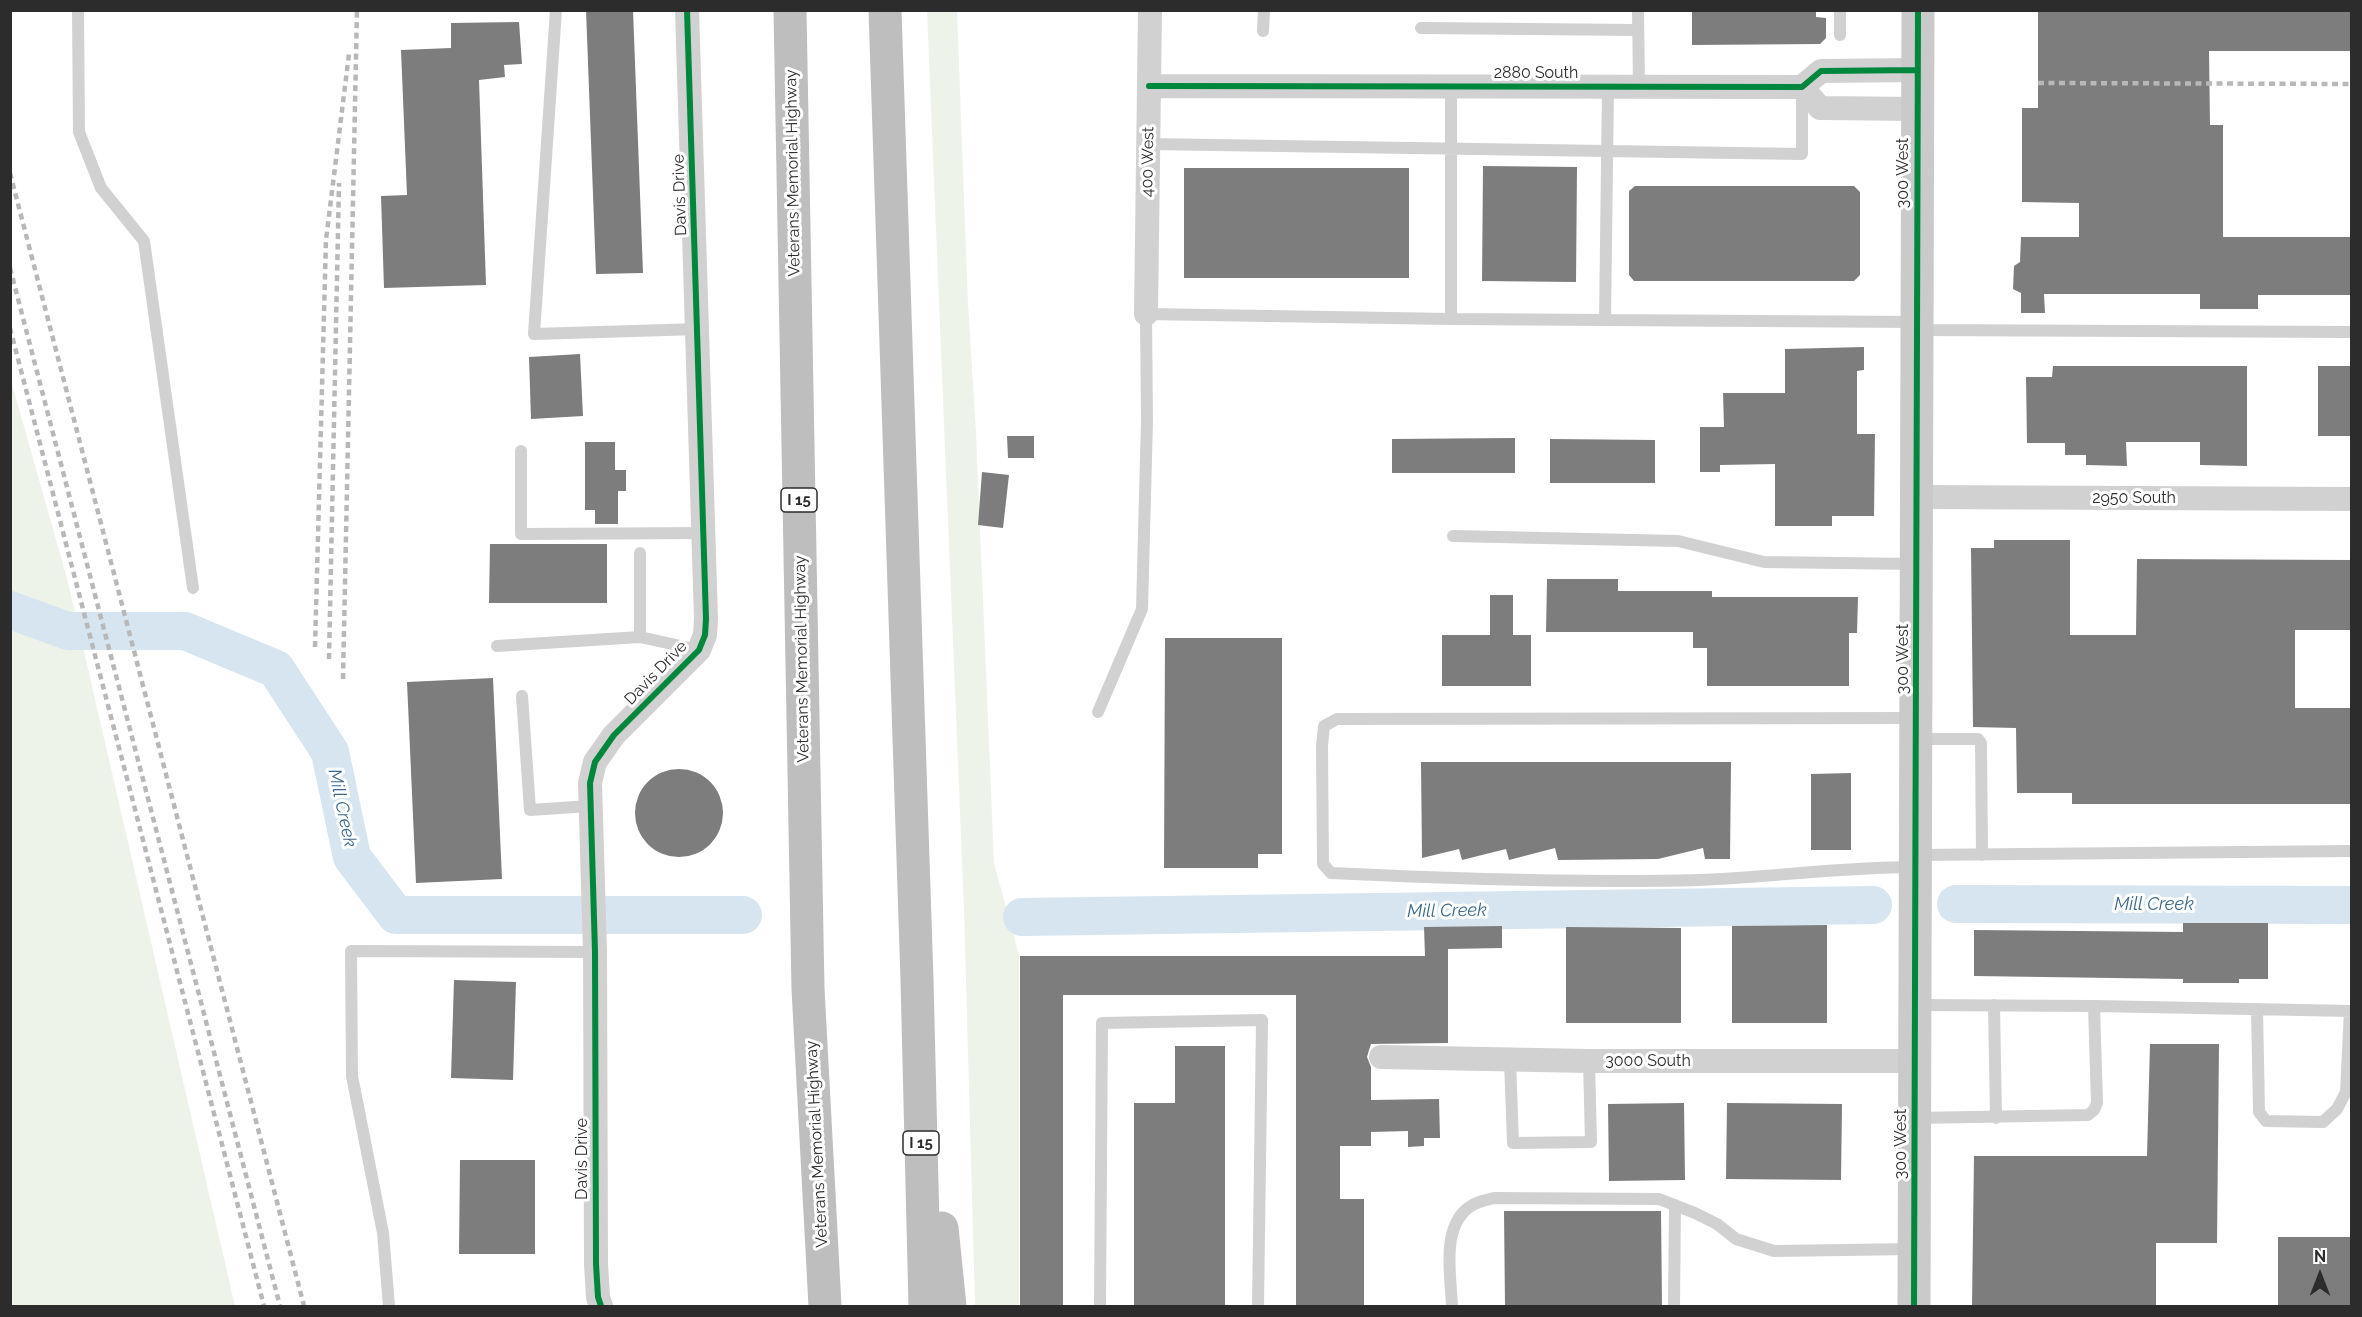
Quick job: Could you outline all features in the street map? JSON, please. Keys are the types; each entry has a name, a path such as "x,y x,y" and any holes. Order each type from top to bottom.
{"highway":[{"name":"Veterans Memorial Highway","path":"790,10 808,989 825,1306"},
{"name":"I 15","path":"885,10 917,980 925,1306"},
{"path":"917,980 950,1306"},
{"path":"808,989 811,1306"}],"main road":[{"name":"300 West","path":"1914,1306 1918,10"}],"street":[{"name":"Davis Drive","path":"601,1306 598,1297 596,1264 595,943 590,783 595,762 614,735 699,650 705,635 699,329 687,10"},
{"name":"400 West","path":"1146,314 1150,10"},
{"path":"1917,70 1821,70 1802,87 1820,108 1917,110"},
{"name":"2880 South","path":"1149,86 1802,87"},
{"name":"2950 South","path":"1917,497 2352,499"},
{"name":"3000 South","path":"1381,1057 1589,1061 1914,1061"}],"lane":[{"path":"78,10 79,132 101,188 144,241 193,588"},
{"path":"556,10 534,334 699,329"},
{"path":"1263,31 1264,10"},
{"path":"1638,10 1639,87"},
{"path":"1840,10 1840,35"},
{"path":"1421,28 1637,30"},
{"path":"1451,86 1451,319"},
{"path":"1605,320 1608,87"},
{"path":"1149,144 1607,149 1802,154 1802,87"},
{"path":"1098,712 1142,609 1147,420 1146,314 2352,332"},
{"path":"521,451 521,534 704,533"},
{"path":"1453,536 1678,541 1764,562 1916,564"},
{"path":"640,553 640,637"},
{"path":"497,646 640,637 699,650"},
{"path":"522,696 530,810 590,806"},
{"path":"1982,855 1981,743 1978,739 1916,729 1337,719 1324,726 1322,746 1323,864 1331,873 1474,881 1700,880 1803,874 1982,855 2352,851"},
{"path":"388,1306 383,1233 352,1076 351,951 595,943"},
{"path":"1915,1005 2094,1006 2257,1009 2351,1011 2346,1092 2337,1109 2323,1122 2266,1121 2259,1112 2257,1009"},
{"path":"1994,1005 1996,1118"},
{"path":"1914,1118 2088,1115 2097,1103 2094,1006"},
{"path":"1100,1306 1102,1023 1262,1020 1258,1306"},
{"path":"1510,1060 1514,1143 1591,1142 1589,1061"},
{"path":"1452,1306 1450,1243 1455,1226 1466,1209 1478,1202 1494,1198 1659,1199 1717,1224 1736,1239 1774,1251 1914,1249"},
{"path":"1674,1306 1675,1205"}],"shaded area":[{"path":"927,11 957,11 994,863 1019,955 1019,1306 975,1306 964,910"},
{"path":"10,377 68,582 235,1306 11,1306"}],"building":[{"path":"586,10 633,10 643,273 596,274"},
{"path":"1692,10 1816,10 1816,17 1826,18 1826,38 1820,44 1692,45"},
{"path":"2038,10 2352,10 2352,51 2209,51 2210,125 2223,125 2223,237 2352,237 2352,295 2258,295 2258,309 2200,309 2200,294 2044,294 2045,313 2021,313 2021,293 2013,289 2014,266 2020,262 2021,237 2079,237 2079,203 2022,202 2022,108 2038,108"},
{"path":"519,22 522,64 504,65 505,77 479,80 486,285 384,288 381,196 407,195 401,50 451,48 451,23"},
{"path":"1483,166 1577,167 1576,282 1482,281"},
{"path":"1184,168 1409,168 1409,278 1184,278"},
{"path":"1635,186 1854,186 1860,192 1860,275 1854,281 1634,281 1629,275 1629,191"},
{"path":"1864,347 1864,370 1857,371 1857,434 1875,434 1874,516 1832,516 1832,526 1775,526 1775,464 1720,465 1720,472 1700,472 1700,427 1724,427 1723,393 1785,393 1785,349"},
{"path":"580,354 583,416 531,419 529,357"},
{"path":"2053,366 2247,366 2247,466 2200,465 2200,442 2126,442 2127,466 2086,465 2086,455 2065,455 2065,443 2027,443 2026,377 2052,377"},
{"path":"2318,366 2352,366 2352,436 2318,436"},
{"path":"1007,436 1034,436 1034,458 1008,458"},
{"path":"1515,438 1515,473 1392,473 1392,439"},
{"path":"1550,439 1655,440 1655,483 1550,483"},
{"path":"585,442 615,442 615,470 626,470 626,491 618,491 618,524 595,524 595,510 585,510"},
{"path":"982,472 1009,475 1003,528 978,525"},
{"path":"1994,540 2070,540 2070,635 2136,635 2137,559 2352,560 2352,630 2295,630 2295,708 2352,708 2352,804 2072,804 2072,793 2017,793 2016,728 1973,727 1971,548 1994,548"},
{"path":"490,544 607,544 607,603 489,603"},
{"path":"1547,579 1618,579 1618,591 1712,591 1712,597 1858,597 1857,633 1849,633 1849,686 1707,686 1707,648 1693,648 1693,632 1546,632"},
{"path":"1490,595 1513,595 1513,635 1531,635 1531,686 1442,686 1442,635 1490,635"},
{"path":"1165,638 1282,638 1282,854 1258,854 1258,868 1164,868"},
{"path":"493,678 502,879 416,883 407,682"},
{"path":"1421,762 1731,762 1730,859 1705,859 1703,848 1658,859 1558,860 1555,848 1509,860 1506,849 1462,860 1459,849 1422,858"},
{"path":"679,769 704,776 716,788 723,813 716,838 704,850 679,857 654,850 642,838 635,813 642,788 654,776"},
{"path":"1851,773 1851,850 1811,850 1811,774"},
{"path":"2183,923 2268,923 2268,979 2239,979 2239,983 2183,983 2183,979 1974,976 1974,930 2183,932"},
{"path":"1827,925 1827,1023 1732,1023 1732,926"},
{"path":"1502,926 1502,948 1448,949 1448,1043 1371,1044 1367,1057 1371,1067 1371,1100 1439,1099 1440,1138 1424,1138 1424,1146 1408,1147 1408,1131 1371,1132 1371,1146 1340,1146 1340,1199 1364,1199 1364,1306 1296,1306 1296,995 1063,995 1063,1306 1020,1306 1020,956 1425,956 1424,927"},
{"path":"1566,927 1681,928 1681,1023 1566,1023"},
{"path":"454,980 516,982 513,1080 451,1078"},
{"path":"2150,1044 2219,1044 2217,1243 2156,1243 2156,1306 1972,1306 1974,1156 2147,1156"},
{"path":"1175,1046 1225,1046 1225,1306 1134,1306 1134,1103 1175,1103"},
{"path":"1684,1103 1685,1180 1609,1181 1608,1104"},
{"path":"1727,1103 1842,1104 1841,1180 1726,1179"},
{"path":"460,1160 535,1160 535,1254 459,1254"},
{"path":"1504,1211 1661,1211 1662,1306 1505,1306"},
{"path":"2278,1237 2352,1237 2352,1306 2278,1306"}],"waterway":[{"name":"Mill Creek","path":"10,610 68,631 185,631 276,669 330,752 352,857 396,915 743,915"},
{"name":"Mill Creek","path":"1956,904 2352,905"},
{"name":"Mill Creek","path":"1022,917 1873,905"}],"railway":[{"path":"343,679 357,10"},
{"path":"315,647 326,240 349,54"},
{"path":"2038,83 2352,84"},
{"path":"10,173 304,1306"},
{"path":"329,659 339,183"},
{"path":"10,268 280,1306"},
{"path":"10,328 264,1306"}],"cycle path":[{"path":"601,1306 598,1297 596,1264 595,952 590,783 595,762 614,735 699,650 705,635 687,10"},
{"path":"1914,1306 1918,10"},
{"path":"1149,86 1802,87 1821,71 1917,70"}]}
